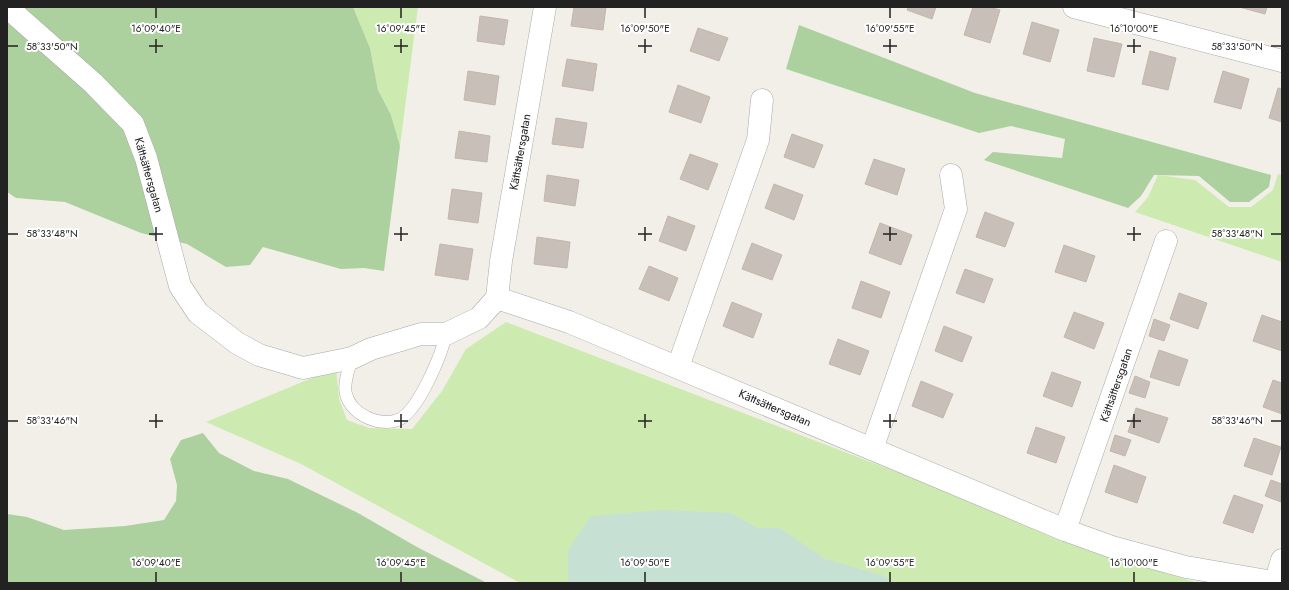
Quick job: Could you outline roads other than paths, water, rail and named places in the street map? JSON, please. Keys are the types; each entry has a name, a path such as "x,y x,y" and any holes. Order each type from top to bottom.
{"street":[{"name":"Kättsättersgatan","path":"10,7 17,16 93,84 133,124 146,158 180,286 198,313 236,343 259,355 303,368 352,358 371,349 421,334 446,334 479,318 497,298 545,7"},
{"path":"1074,7 1282,61"},
{"path":"678,367 758,140 762,100"},
{"path":"872,449 956,209 951,175"},
{"name":"Kättsättersgatan","path":"1065,530 1166,241"},
{"name":"Kättsättersgatan","path":"497,298 569,322 1065,530 1112,547 1186,567 1276,583 1282,560"}],"lane":[{"path":"352,358 345,393 349,403 369,419 380,422 400,419 412,409 421,396 443,350 446,334"}]}
